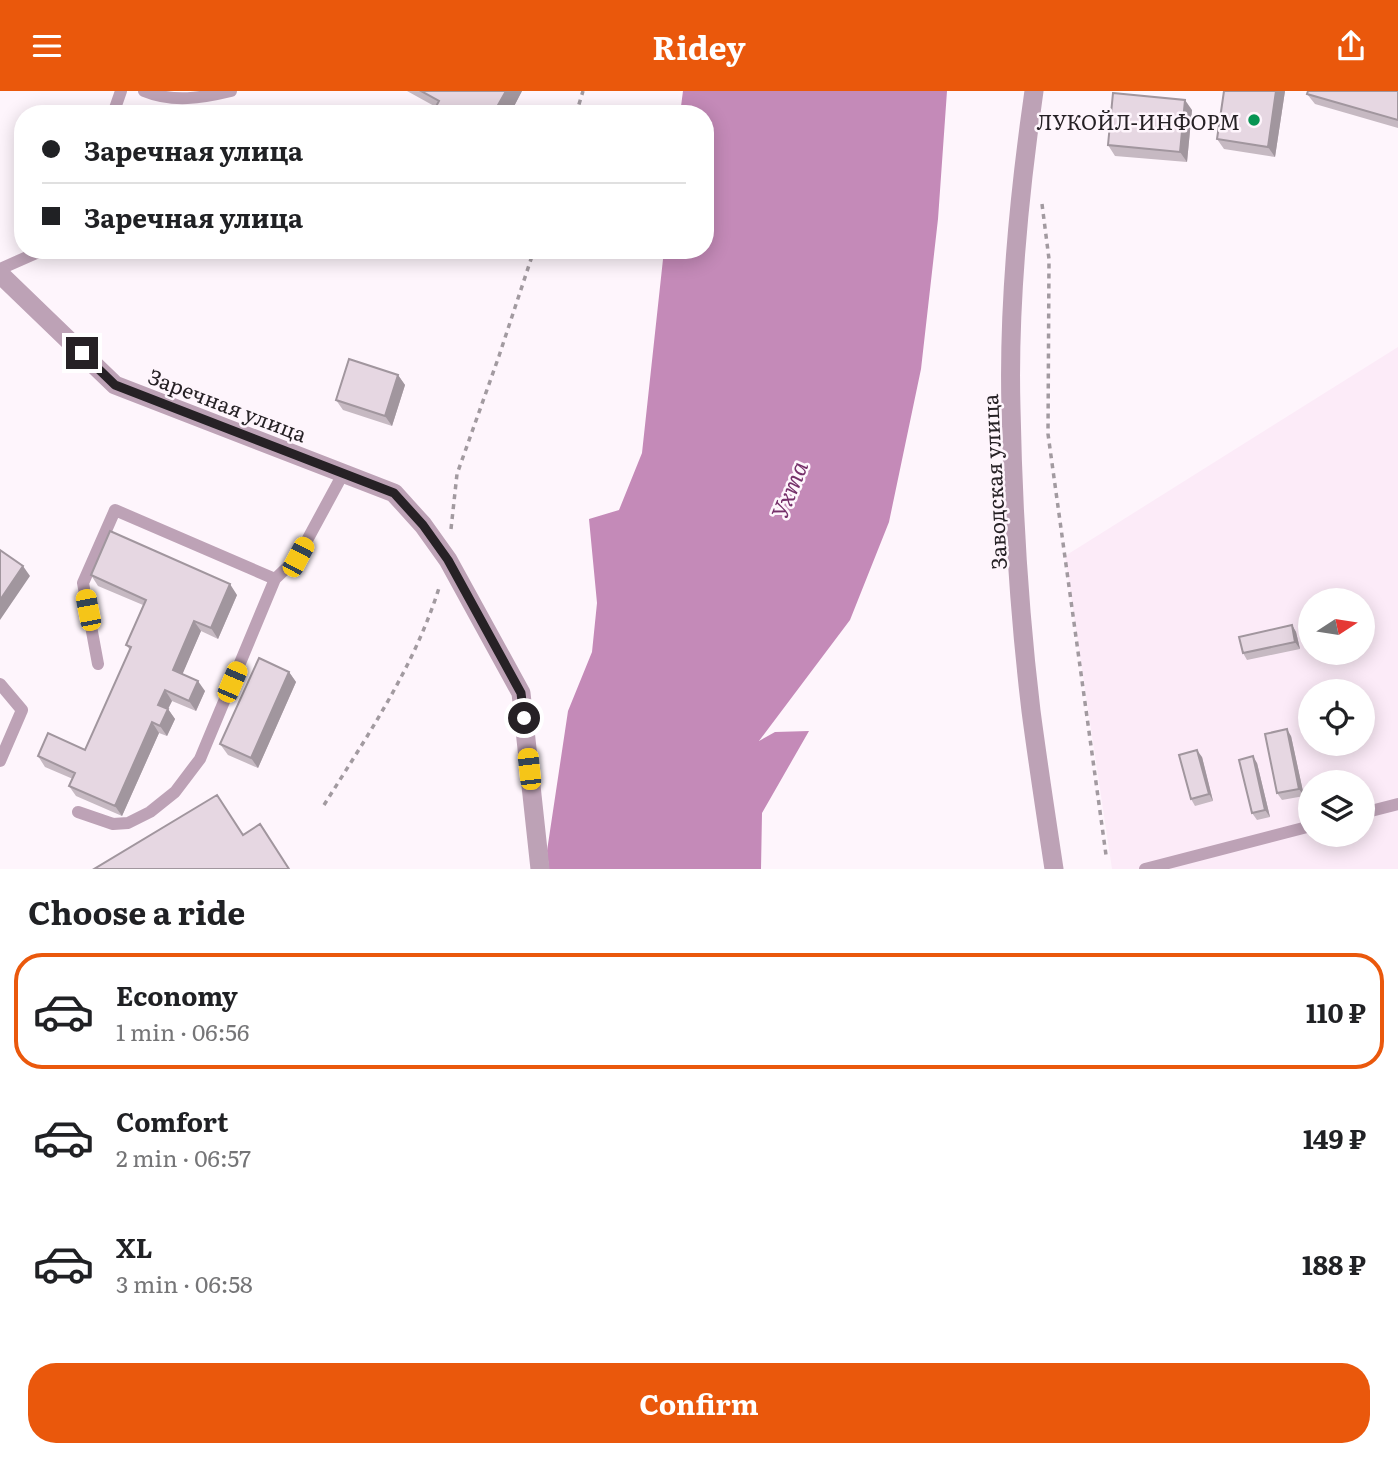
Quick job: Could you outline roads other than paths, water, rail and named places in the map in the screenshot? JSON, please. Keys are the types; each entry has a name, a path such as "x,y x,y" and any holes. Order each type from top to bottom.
{"street":[{"name":"Заводская улица","path":"1034,91 1016,256 1011,332 1011,407 1018,558 1031,709 1054,869"},
{"name":"Заречная улица","path":"0,272 115,385 394,493 423,525 448,560 521,693 540,869"}],"lane":[{"path":"144,91 156,96 198,99 231,91"},
{"path":"0,272 25,259"},
{"path":"78,812 113,824 128,823 150,812 174,792 200,759 275,579 298,557 344,472"},
{"path":"98,664 83,583 115,510 275,579"},
{"path":"0,684 22,710 0,761"},
{"path":"1375,810 1398,804"},
{"path":"1145,869 1298,829"}],"water":[{"name":"Ухта","path":"683,91 947,91 938,219 921,369 889,522 850,620 759,741 775,732 809,731 762,813 761,869 549,869 547,851 568,711 592,652 597,603 589,519 619,510 642,453 663,259 714,259 714,105 681,105"}],"place":[{"name":"ЛУКОЙЛ-ИНФОРМ","path":"1254,120"}]}
